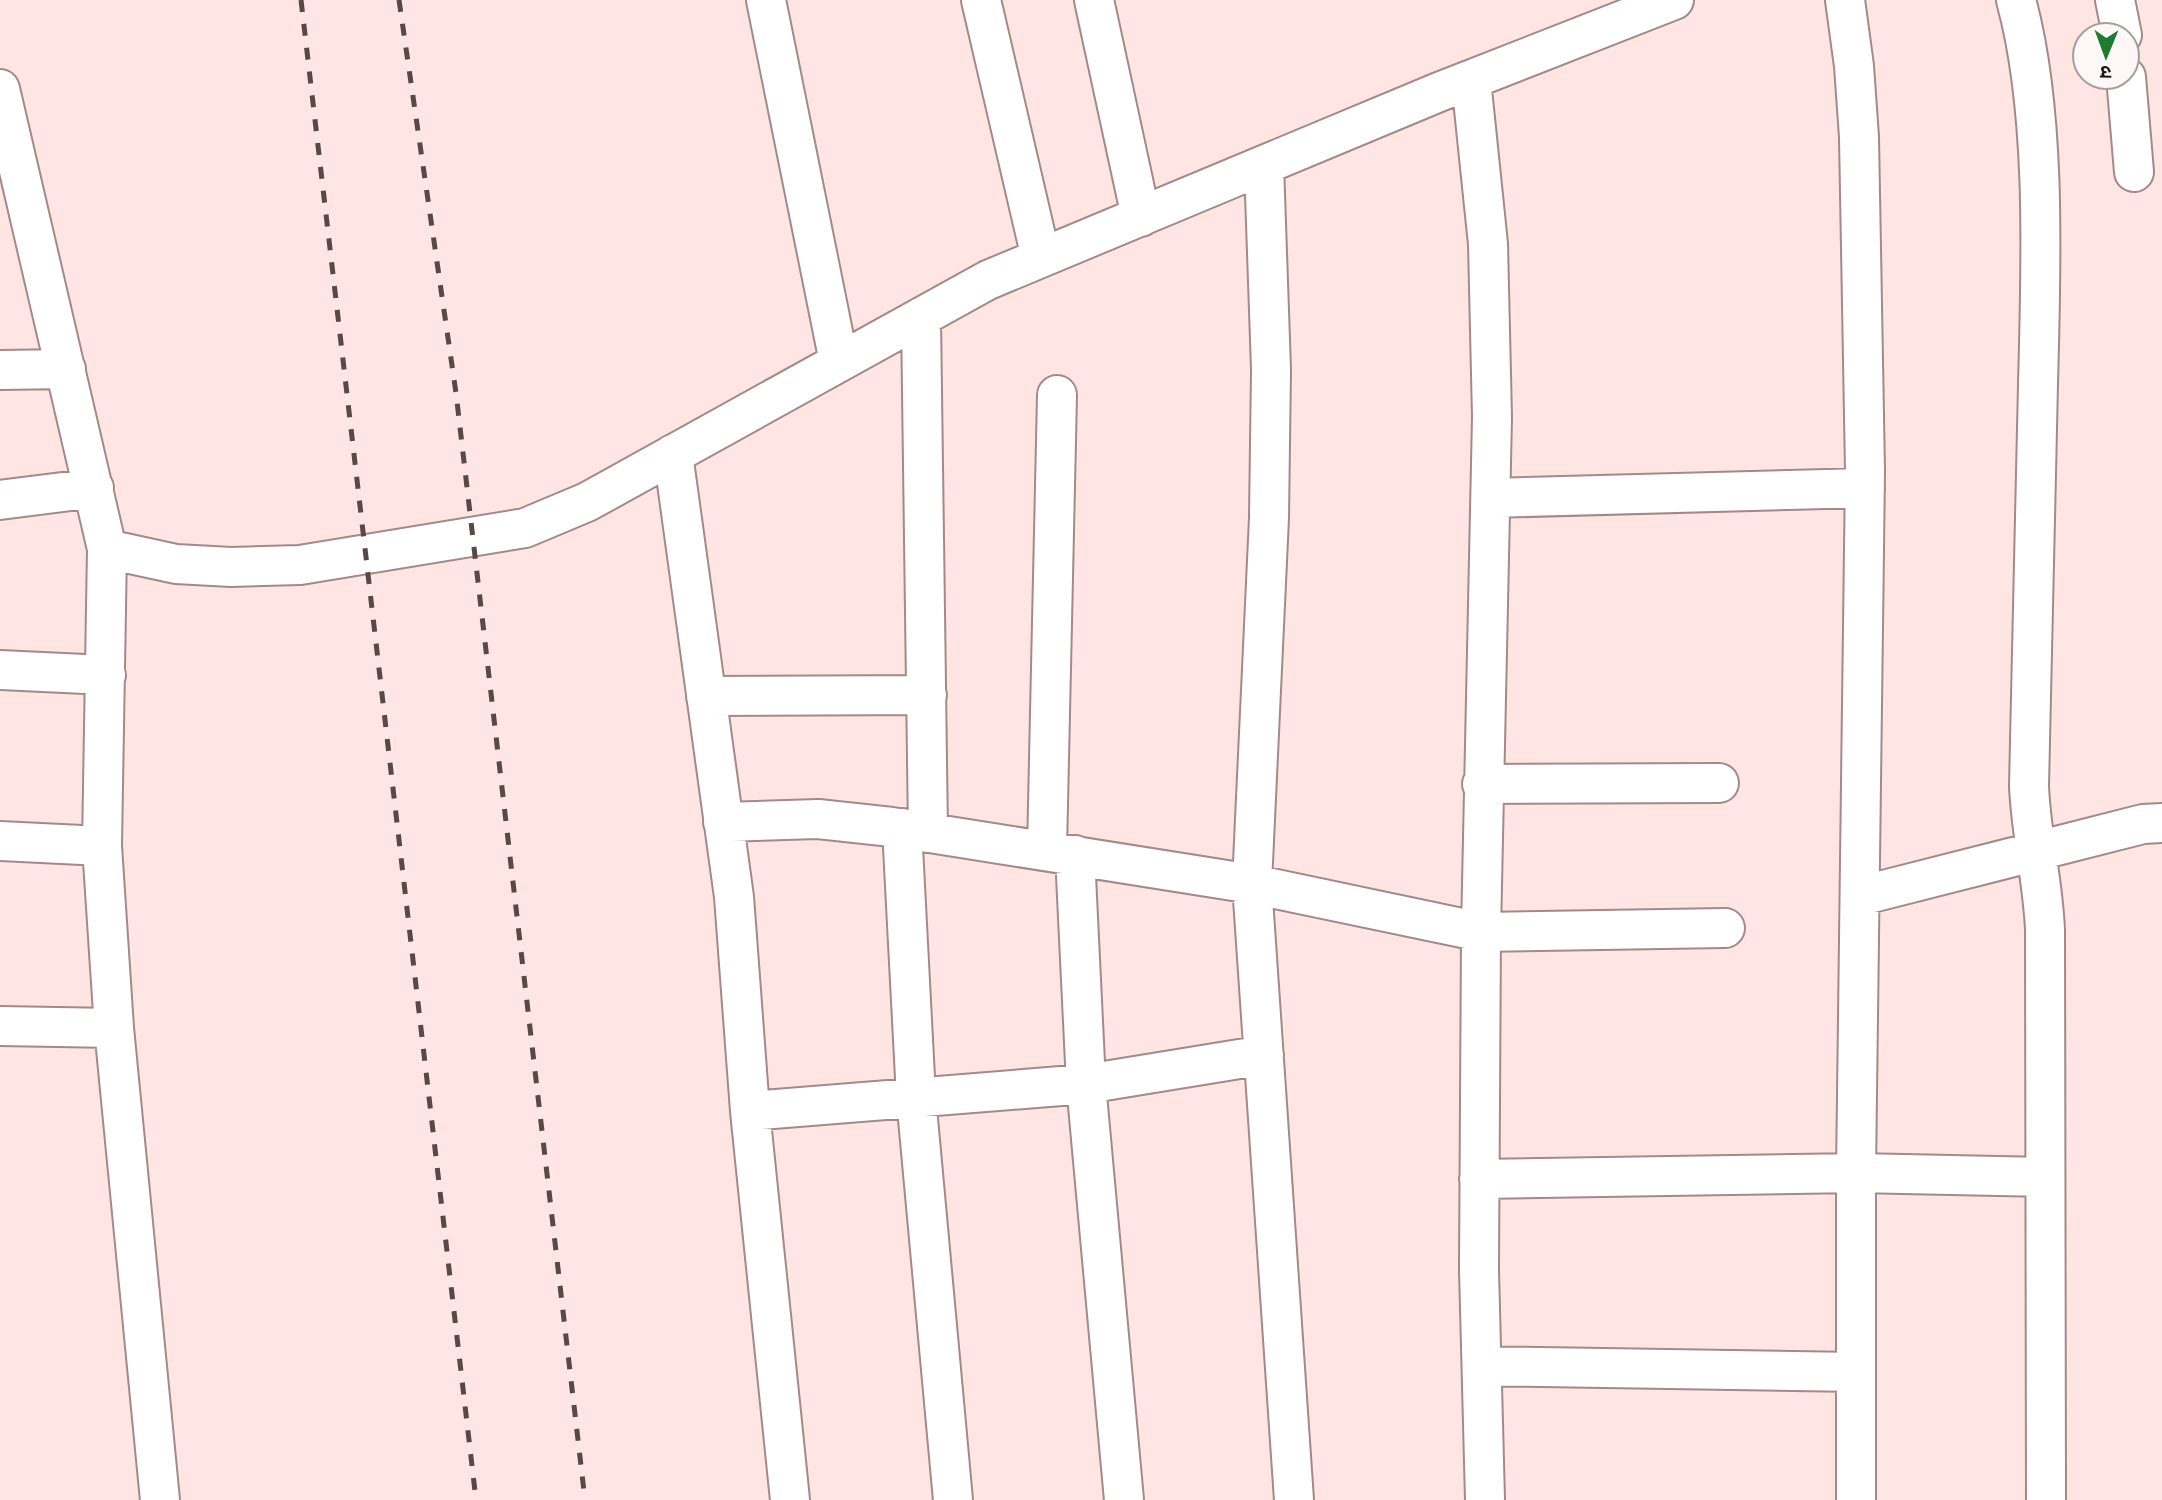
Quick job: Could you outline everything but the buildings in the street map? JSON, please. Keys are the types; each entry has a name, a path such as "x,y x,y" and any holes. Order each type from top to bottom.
{"street":[{"path":"766,0 839,362"},
{"path":"981,0 1041,258"},
{"path":"1094,0 1141,216"},
{"path":"107,549 176,564 231,567 300,565 525,528 587,502 988,280 1471,80 1674,0"},
{"path":"1845,0 1854,66 1859,137 1865,488 1856,1173 1856,1500"},
{"path":"2016,0 2028,42 2041,291 2029,786 2030,819 2037,853 2045,930 2046,1500"},
{"path":"2115,0 2119,21"},
{"path":"1471,80 1488,244 1491,498 1482,783 1479,1180 1485,1500"},
{"path":"0,89 6,146 66,369 107,549 103,846 114,1028 160,1500"},
{"path":"2127,91 2134,172"},
{"path":"1264,165 1271,383 1269,518 1252,884 1294,1500"},
{"path":"921,317 927,695 915,830 916,1097 953,1500"},
{"path":"0,370 66,369"},
{"path":"1057,395 1061,853 1086,1084 1124,1500"},
{"path":"673,454 734,897 750,1111 790,1500"},
{"path":"0,500 94,488"},
{"path":"1491,498 1865,488"},
{"path":"0,670 106,675"},
{"path":"706,696 927,695"},
{"path":"1482,783 1718,783"},
{"path":"723,822 818,819 915,830 1252,884 1481,932 1725,928"},
{"path":"1860,896 2143,824 2162,823"},
{"path":"6,846 103,846"},
{"path":"0,1026 114,1028"},
{"path":"750,1111 1086,1084 1264,1055"},
{"path":"1479,1180 1856,1173 2045,1177"},
{"path":"1482,1366 1856,1372"}],"railway":[{"path":"301,0 476,1500"},
{"path":"399,0 456,393 585,1500"}]}
